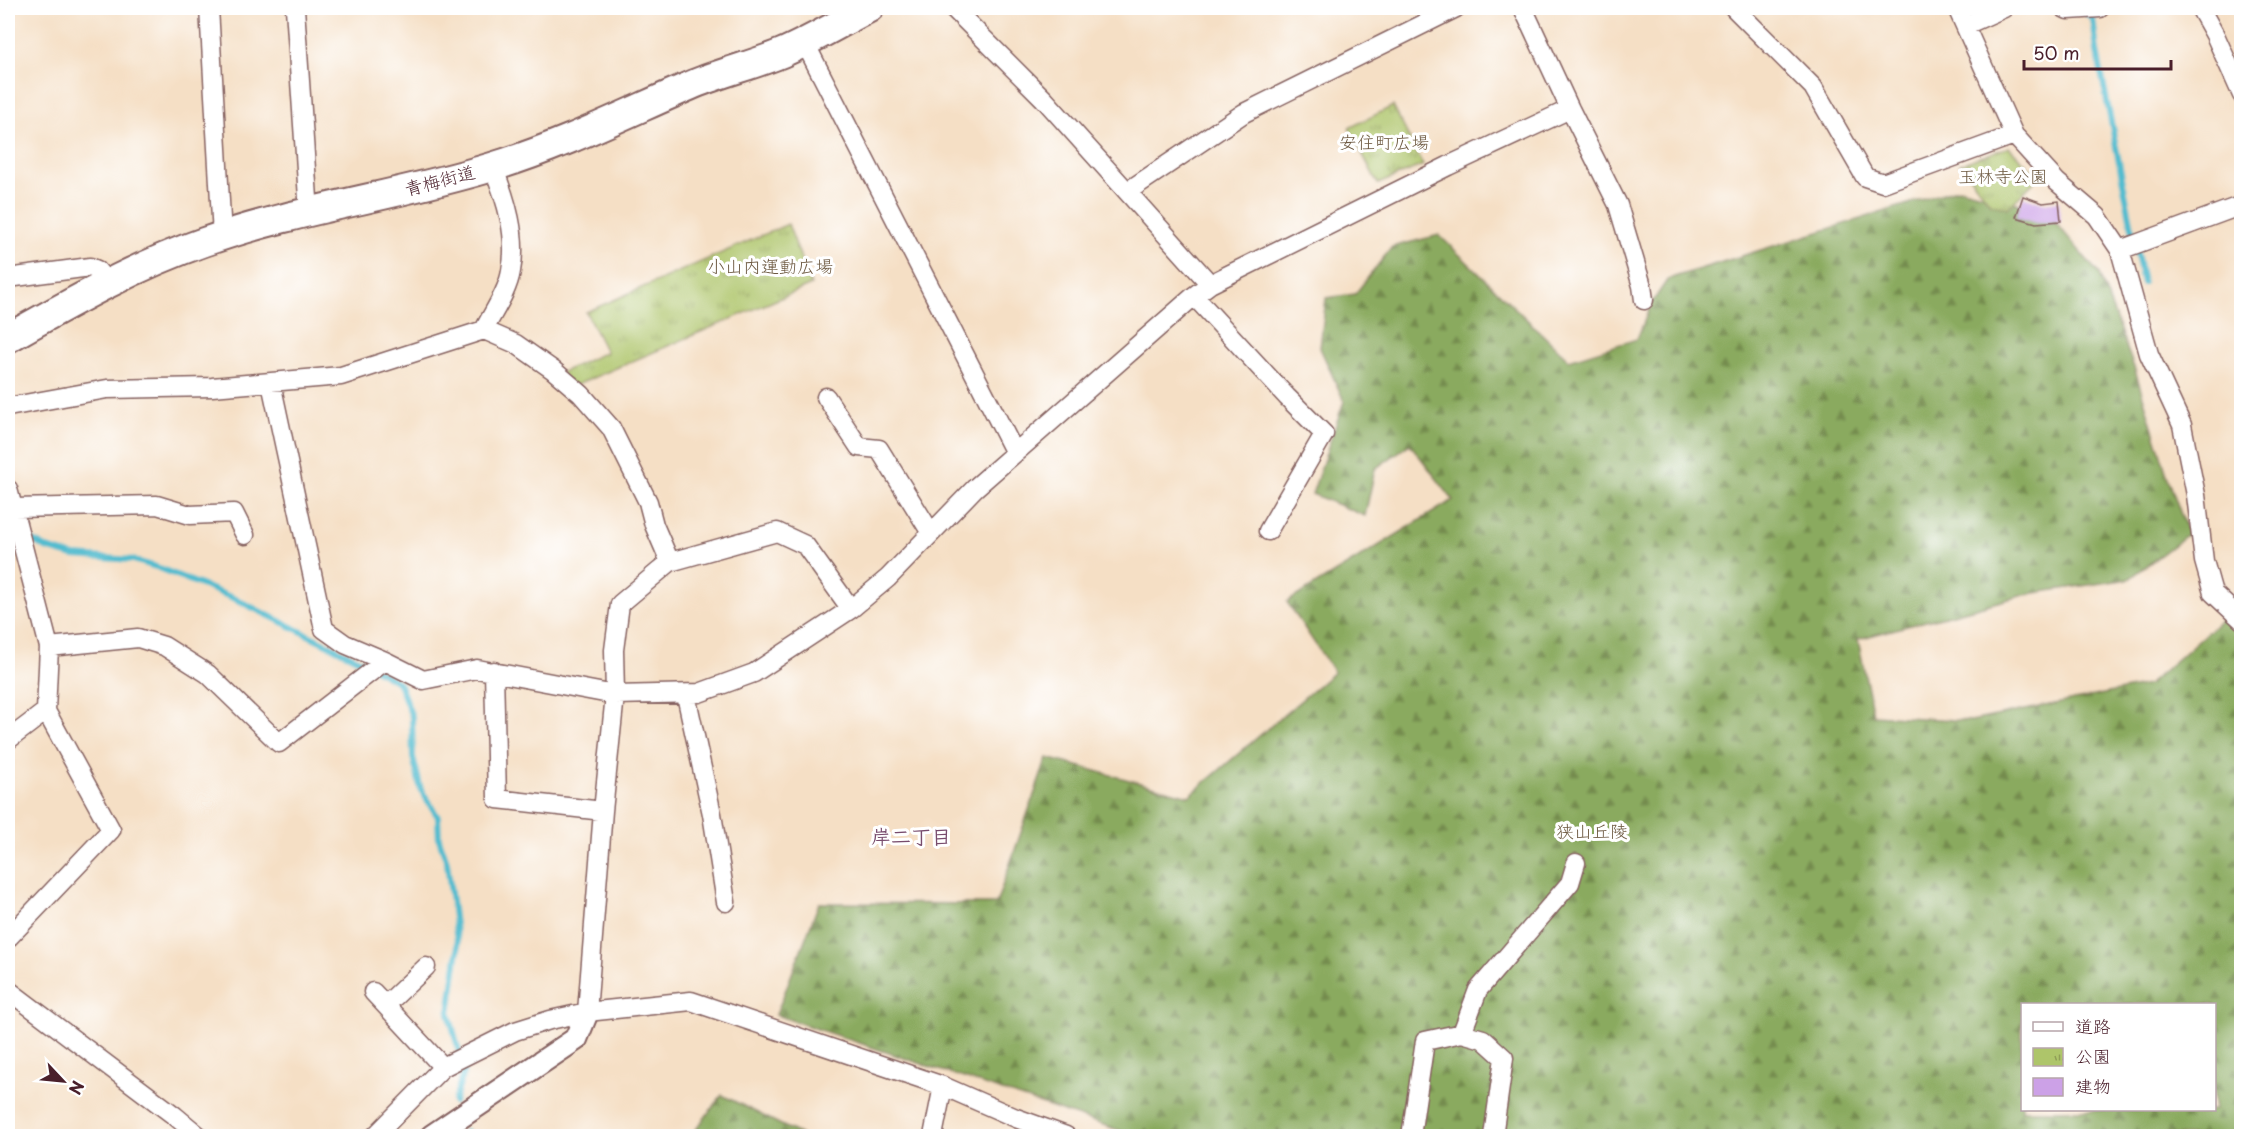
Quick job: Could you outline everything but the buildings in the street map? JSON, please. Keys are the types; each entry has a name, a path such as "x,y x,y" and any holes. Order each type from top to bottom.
{"main road":[{"name":"青梅街道","path":"8,338 108,283 170,255 222,236 417,188 493,167 551,147 699,82 767,59 805,43 869,8"}],"street":[{"path":"210,8 222,236"},
{"path":"295,8 309,213"},
{"path":"953,8 1044,99 1210,284"},
{"path":"1128,191 1244,113 1456,8"},
{"path":"1523,8 1618,205 1644,300"},
{"path":"1734,8 1813,87 1864,177 1883,183 2014,135"},
{"path":"1958,8 2014,135 2057,182 2097,216 2120,250 2149,354 2182,425 2196,495 2204,561 2213,593 2241,620"},
{"path":"1966,25 2004,8"},
{"path":"2064,8 2068,10 2100,8"},
{"path":"2200,8 2215,35 2241,95"},
{"path":"805,43 1015,453"},
{"path":"271,383 324,629 377,667 423,680 477,669 615,695 699,693 754,673 851,609 888,578 975,488 1210,284 1448,166 1570,109"},
{"path":"484,330 511,273 513,247 511,226 501,187 493,167"},
{"path":"2120,250 2241,205"},
{"path":"8,278 90,267 97,270 108,283"},
{"path":"1194,296 1324,434 1268,531"},
{"path":"8,407 107,389 212,387 341,376 484,330 516,344 553,370 581,393 611,428 648,502 654,525 670,562"},
{"path":"826,397 859,447 879,449 931,533"},
{"path":"8,489 14,508 13,532 48,647 46,711 111,830 8,938"},
{"path":"14,508 157,506 190,515 234,513 244,535"},
{"path":"432,1137 576,1040 587,1012 615,695 614,650 620,604 670,562 777,532 805,545 851,609"},
{"path":"48,647 138,638 164,646 208,674 279,743 377,667"},
{"path":"494,671 497,799 603,811"},
{"path":"686,695 712,814 726,902"},
{"path":"8,740 46,711"},
{"path":"1462,1033 1478,990 1570,883 1576,863"},
{"path":"426,967 380,999 455,1061"},
{"path":"8,990 175,1116 199,1137"},
{"path":"375,1137 455,1061 515,1031 587,1012 691,1001 943,1086 1066,1137"},
{"path":"1411,1137 1425,1041 1462,1033 1483,1039 1504,1058 1493,1137"},
{"path":"933,1137 943,1086"}],"green space":[{"name":"安住町広場","path":"1393,106 1423,165 1378,184 1349,128"},
{"name":"玉林寺公園","path":"2009,147 2039,177 2008,208 1990,203 1960,164"},
{"name":"狭山丘陵","path":"1959,188 2046,211 2099,274 2135,370 2167,475 2188,534 2129,579 2028,594 1858,639 1873,715 1971,721 2148,685 2231,611 2241,622 2241,1136 1136,1136 776,1015 819,903 996,904 1047,758 1189,796 1334,672 1287,602 1453,500 1410,444 1375,469 1365,516 1312,494 1344,401 1320,348 1326,298 1355,294 1392,247 1439,235 1569,360 1637,339 1651,304 1668,279"},
{"name":"小山内運動広場","path":"788,224 811,285 574,386 560,373 606,352 586,312"},
{"path":"722,1095 803,1136 691,1136"}],"waterway":[{"path":"2086,13 2093,19 2097,51 2143,283"},
{"path":"28,538 46,548 74,556 133,560 159,568 233,598 363,662 399,683 412,717 413,757 421,790 438,817 439,839 447,862 458,949 449,1013 464,1071 454,1102"},
{"path":"466,1132 468,1136"}],"district":[{"name":"岸二丁目","path":"911,837"}]}
